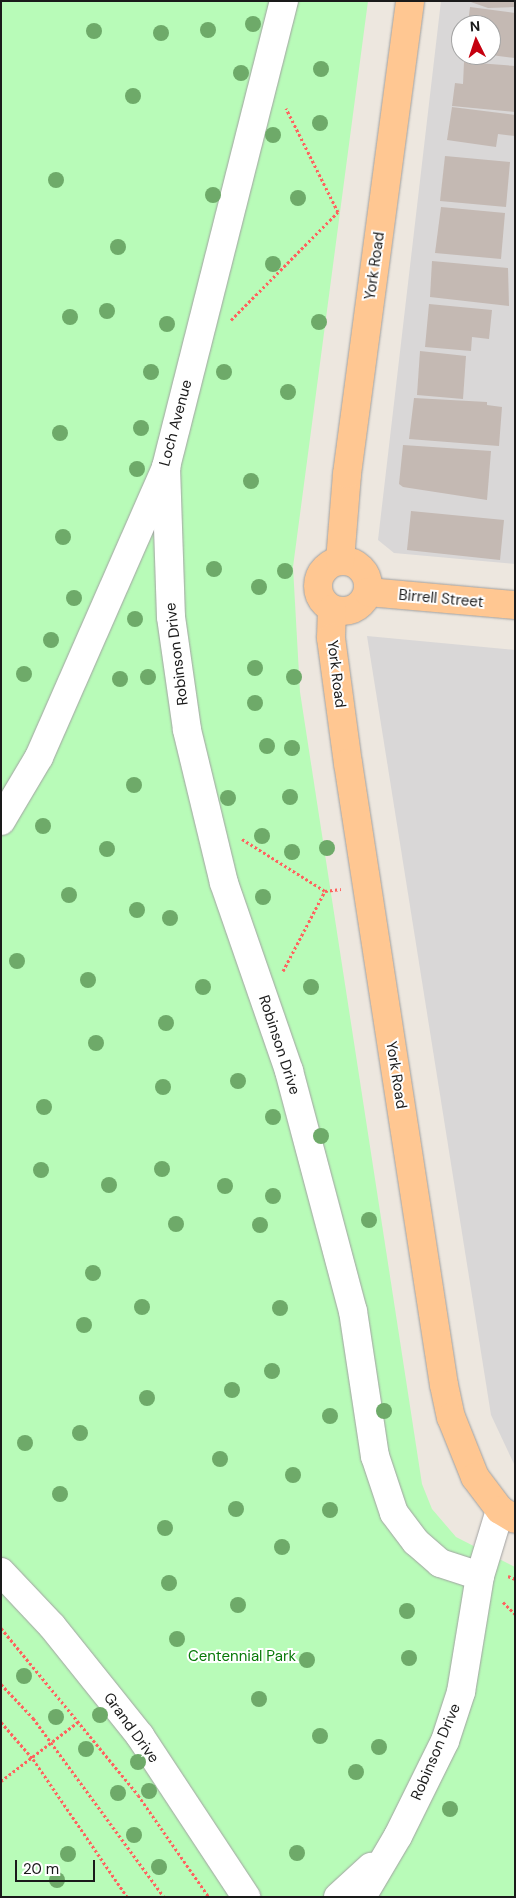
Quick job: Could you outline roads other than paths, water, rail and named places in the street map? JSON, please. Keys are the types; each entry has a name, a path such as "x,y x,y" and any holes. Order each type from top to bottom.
{"main road":[{"name":"York Road","path":"340,561 347,474 410,1"},
{"path":"340,561 362,570 368,592 355,609 332,609 320,598 318,582 326,568 340,561"},
{"name":"Birrell Street","path":"368,592 515,605"},
{"name":"York Road","path":"332,609 331,638 350,772 444,1385 461,1448 475,1477 508,1515"}],"street":[{"name":"Loch Avenue","path":"1,821 43,748 166,466 284,1"},
{"name":"Robinson Drive","path":"166,466 171,617 187,730 224,883 289,1071 353,1311 375,1456 394,1513 440,1563 480,1576"},
{"name":"Robinson Drive","path":"362,1897 398,1836 444,1741 461,1692 480,1576 508,1515"},
{"name":"Grand Drive","path":"1,1572 52,1626 140,1736 246,1897"},
{"name":"Robinson Drive","path":"338,1897 398,1836"}],"park label":[{"name":"Centennial Park","path":"242,1657"}]}
